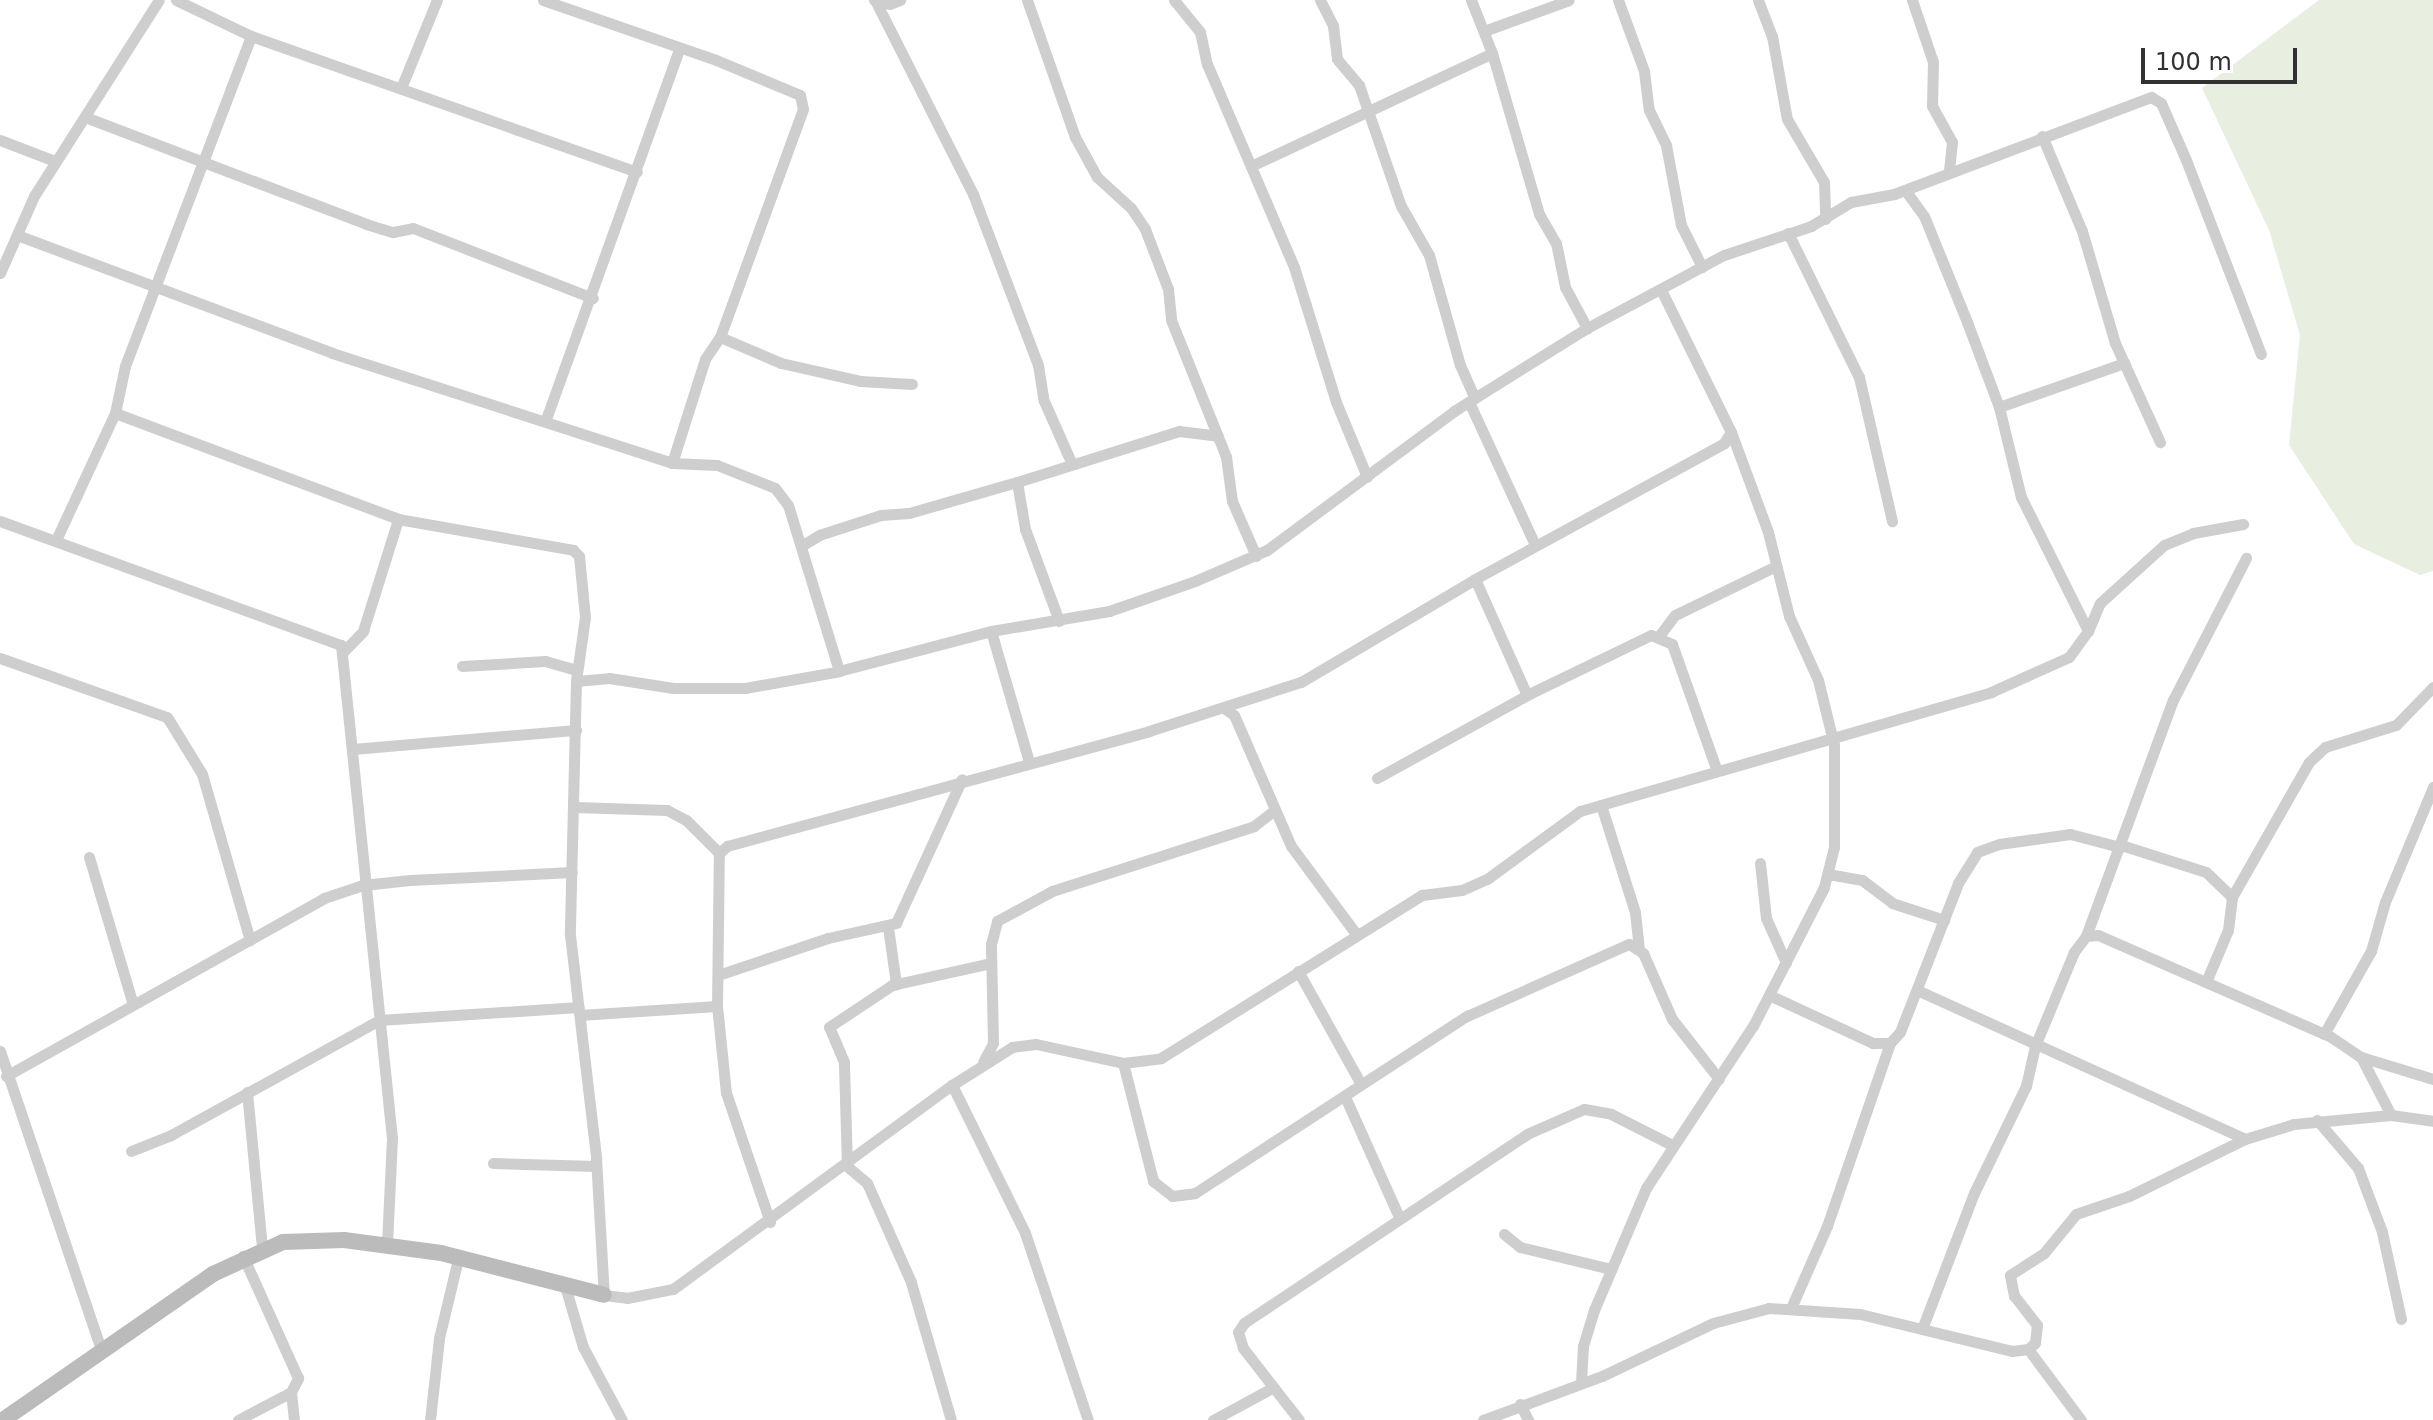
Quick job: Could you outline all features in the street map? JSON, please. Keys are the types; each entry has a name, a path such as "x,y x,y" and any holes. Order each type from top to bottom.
{"street":[{"path":"0,273 55,161 159,0"},
{"path":"176,0 251,36 637,172"},
{"path":"401,88 437,0"},
{"path":"543,0 796,90 803,102 720,337 705,359 672,463"},
{"path":"900,0 875,1 973,194 1038,365 1044,401 1071,462"},
{"path":"1027,0 1075,137 1097,177 1145,229 1168,289 1171,320 1218,436 1232,501 1256,556"},
{"path":"1174,0 1200,32 1207,64 1294,267 1336,402 1367,477"},
{"path":"1320,0 1333,26 1337,59 1359,85 1401,206 1429,255 1472,400 1535,545"},
{"path":"1471,0 1492,53 1539,214 1556,243 1565,287 1587,328"},
{"path":"1484,31 1569,0"},
{"path":"1618,0 1644,71 1649,110 1666,145 1681,225 1702,267"},
{"path":"1758,0 1772,36 1787,119 1824,182 1825,219"},
{"path":"1912,0 1933,62 1932,106 1952,142 1949,173"},
{"path":"56,540 115,413 125,366 251,36"},
{"path":"546,419 593,298 679,49"},
{"path":"1251,166 1492,53"},
{"path":"462,666 545,661 576,676 673,688 745,688 839,671 991,631 1109,611 1256,556 1472,400 1587,328 1702,267 1825,219 1858,199 1905,190 2151,97 2161,103 2261,354"},
{"path":"85,117 366,224 393,232 413,228 593,298"},
{"path":"2042,136 2082,231 2124,363 2160,442"},
{"path":"0,140 55,161"},
{"path":"1905,190 1924,216 1999,407 2021,497 2088,631"},
{"path":"1788,233 1859,377 1892,521"},
{"path":"17,235 153,289 332,353 546,419 672,463 717,465 775,488 788,505 839,671"},
{"path":"1581,1383 1583,1346 1611,1269 1646,1188 1719,1079 1769,995 1828,874 1835,834 1832,737 1776,566 1757,496 1730,444 1731,432 1661,290"},
{"path":"720,337 781,363 860,381 912,384"},
{"path":"1999,407 2124,363"},
{"path":"115,413 398,519 573,550 581,566 585,617 576,676 570,935 596,1166 604,1295"},
{"path":"801,546 819,535 881,515 909,513 1179,431 1218,436"},
{"path":"719,853 727,846 962,779 1232,709 1316,675 1535,545 1730,444"},
{"path":"1017,482 1025,529 1059,621"},
{"path":"344,651 363,631 398,519"},
{"path":"0,521 157,575 182,590 330,637 344,651 363,885 392,1138 387,1244"},
{"path":"3,1420 101,1349 243,1256 283,1242 387,1244 604,1295 636,1298 673,1289 847,1166 982,1063 996,1048 1023,1043 1123,1063 1145,1063 1178,1050 1356,934 1422,895 1474,886 1580,811 1991,692 2069,657 2088,631 2100,603 2119,582 2164,545 2193,533 2243,524"},
{"path":"1922,1329 1974,1193 2026,1086 2035,1046 2086,936 2173,700 2246,558"},
{"path":"1659,636 1675,615 1776,566"},
{"path":"1475,579 1527,695"},
{"path":"991,631 1029,762"},
{"path":"1377,778 1527,695 1639,639 1659,636 1672,644 1717,771"},
{"path":"0,658 167,717 202,774 250,940"},
{"path":"2206,982 2228,930 2232,897 2315,754 2342,740 2396,725 2433,687"},
{"path":"1232,709 1273,811 1291,846 1356,934"},
{"path":"353,749 576,730"},
{"path":"718,975 828,938 888,927 902,918 962,779"},
{"path":"2324,1034 2371,951 2385,902 2433,787"},
{"path":"1601,805 1635,912 1639,950 1672,1019 1719,1079"},
{"path":"575,807 667,810 686,820 719,853 717,1006 726,1093 770,1222"},
{"path":"996,1048 991,963 993,929 1004,917 1052,891 1259,824 1273,811"},
{"path":"1791,1308 1827,1226 1890,1043 1917,990 1969,860 1992,845 2070,834 2206,872 2232,897"},
{"path":"89,857 133,1005"},
{"path":"1760,863 1766,918 1786,963"},
{"path":"6,1076 324,898 363,885 572,872"},
{"path":"1828,874 1862,880 1892,903 1944,920"},
{"path":"888,927 896,984"},
{"path":"2086,936 2098,935 2206,982 2324,1034 2361,1057 2433,1079"},
{"path":"1123,1063 1148,1169 1162,1192 1172,1196 1195,1193 1346,1099 1361,1084 1467,1016 1615,948 1629,944 1639,950"},
{"path":"951,1420 911,1282 867,1183 847,1166 844,1062 829,1024 896,984 991,963"},
{"path":"1298,971 1361,1084"},
{"path":"1917,990 2245,1139"},
{"path":"1769,995 1873,1043 1890,1043"},
{"path":"131,1151 379,1020 717,1006"},
{"path":"0,1051 101,1349"},
{"path":"2361,1057 2391,1115"},
{"path":"952,1085 1025,1233 1088,1420"},
{"path":"247,1092 262,1249"},
{"path":"1346,1099 1399,1217"},
{"path":"1299,1420 1243,1348 1240,1327 1399,1217 1527,1134 1584,1109 1611,1114 1672,1145"},
{"path":"1483,1420 1581,1383 1724,1319 1769,1308 1860,1314 2012,1351 2028,1349 2035,1343 2037,1325 2009,1285 2017,1268 2044,1253 2076,1214 2129,1196 2245,1139 2317,1120 2391,1115 2433,1121"},
{"path":"2317,1120 2358,1168 2382,1232 2401,1319"},
{"path":"493,1163 596,1166"},
{"path":"1504,1234 1520,1247 1611,1269"},
{"path":"238,1420 297,1386 297,1370 243,1256"},
{"path":"430,1420 439,1338 458,1259"},
{"path":"565,1286 583,1347 622,1420"},
{"path":"2028,1349 2081,1420"},
{"path":"1213,1420 1272,1388"},
{"path":"291,1392 294,1420"},
{"path":"1520,1404 1528,1420"}],"shaded area":[{"path":"2319,0 2433,0 2433,571 2420,575 2354,544 2289,445 2300,335 2269,230 2202,88"}]}
